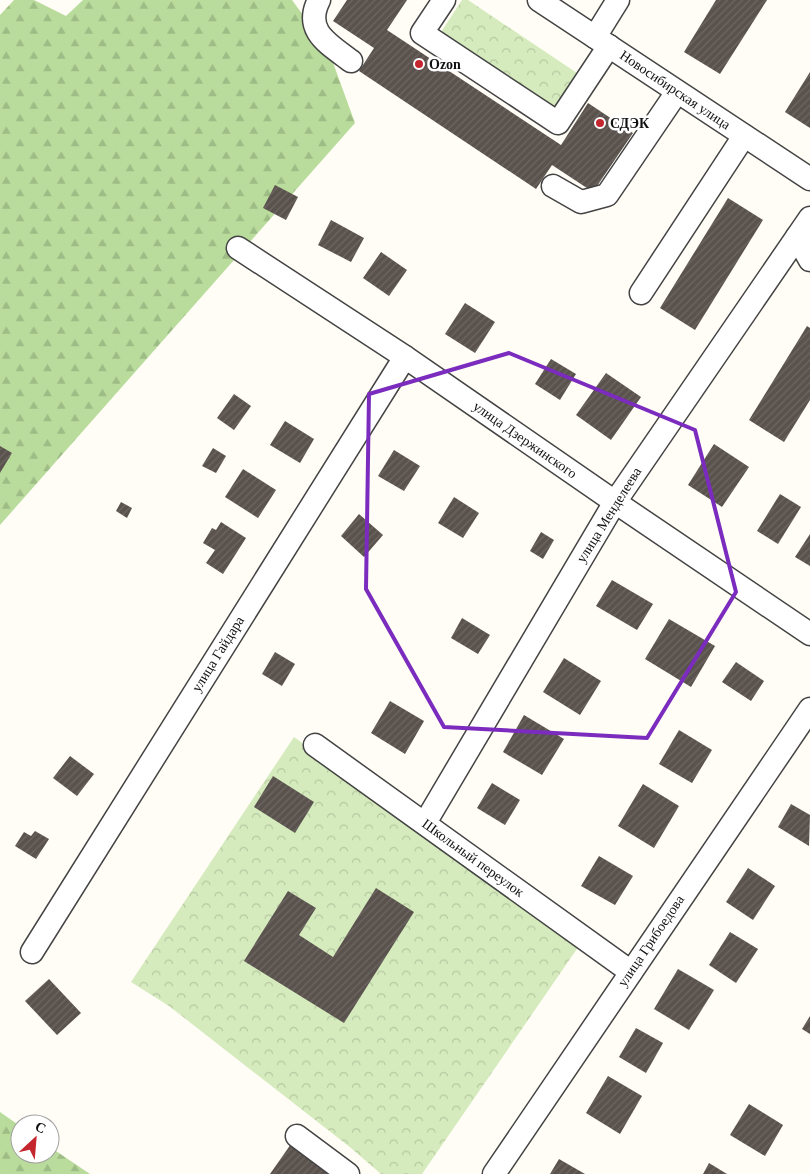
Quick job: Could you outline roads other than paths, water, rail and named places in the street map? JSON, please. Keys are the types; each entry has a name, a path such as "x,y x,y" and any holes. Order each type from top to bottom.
{"street":[{"path":"319,0 314,10 314,23 323,40 351,61"},
{"path":"444,0 422,33 558,123 602,42 618,0"},
{"name":"Новосибирская улица","path":"539,0 810,179"},
{"path":"553,186 582,202 607,195 677,92"},
{"path":"642,293 744,136"},
{"name":"улица Менделеева","path":"425,823 615,502 810,218"},
{"path":"797,237 810,260"},
{"name":"улица Дзержинского","path":"238,248 405,357 810,634"},
{"name":"улица Гайдара","path":"32,952 405,357"},
{"name":"улица Грибоедова","path":"494,1174 810,709"},
{"name":"Школьный переулок","path":"315,745 631,972"},
{"path":"297,1136 348,1174"}],"place":[{"name":"Ozon","path":"419,64"},
{"name":"СДЭК","path":"600,123"}]}
